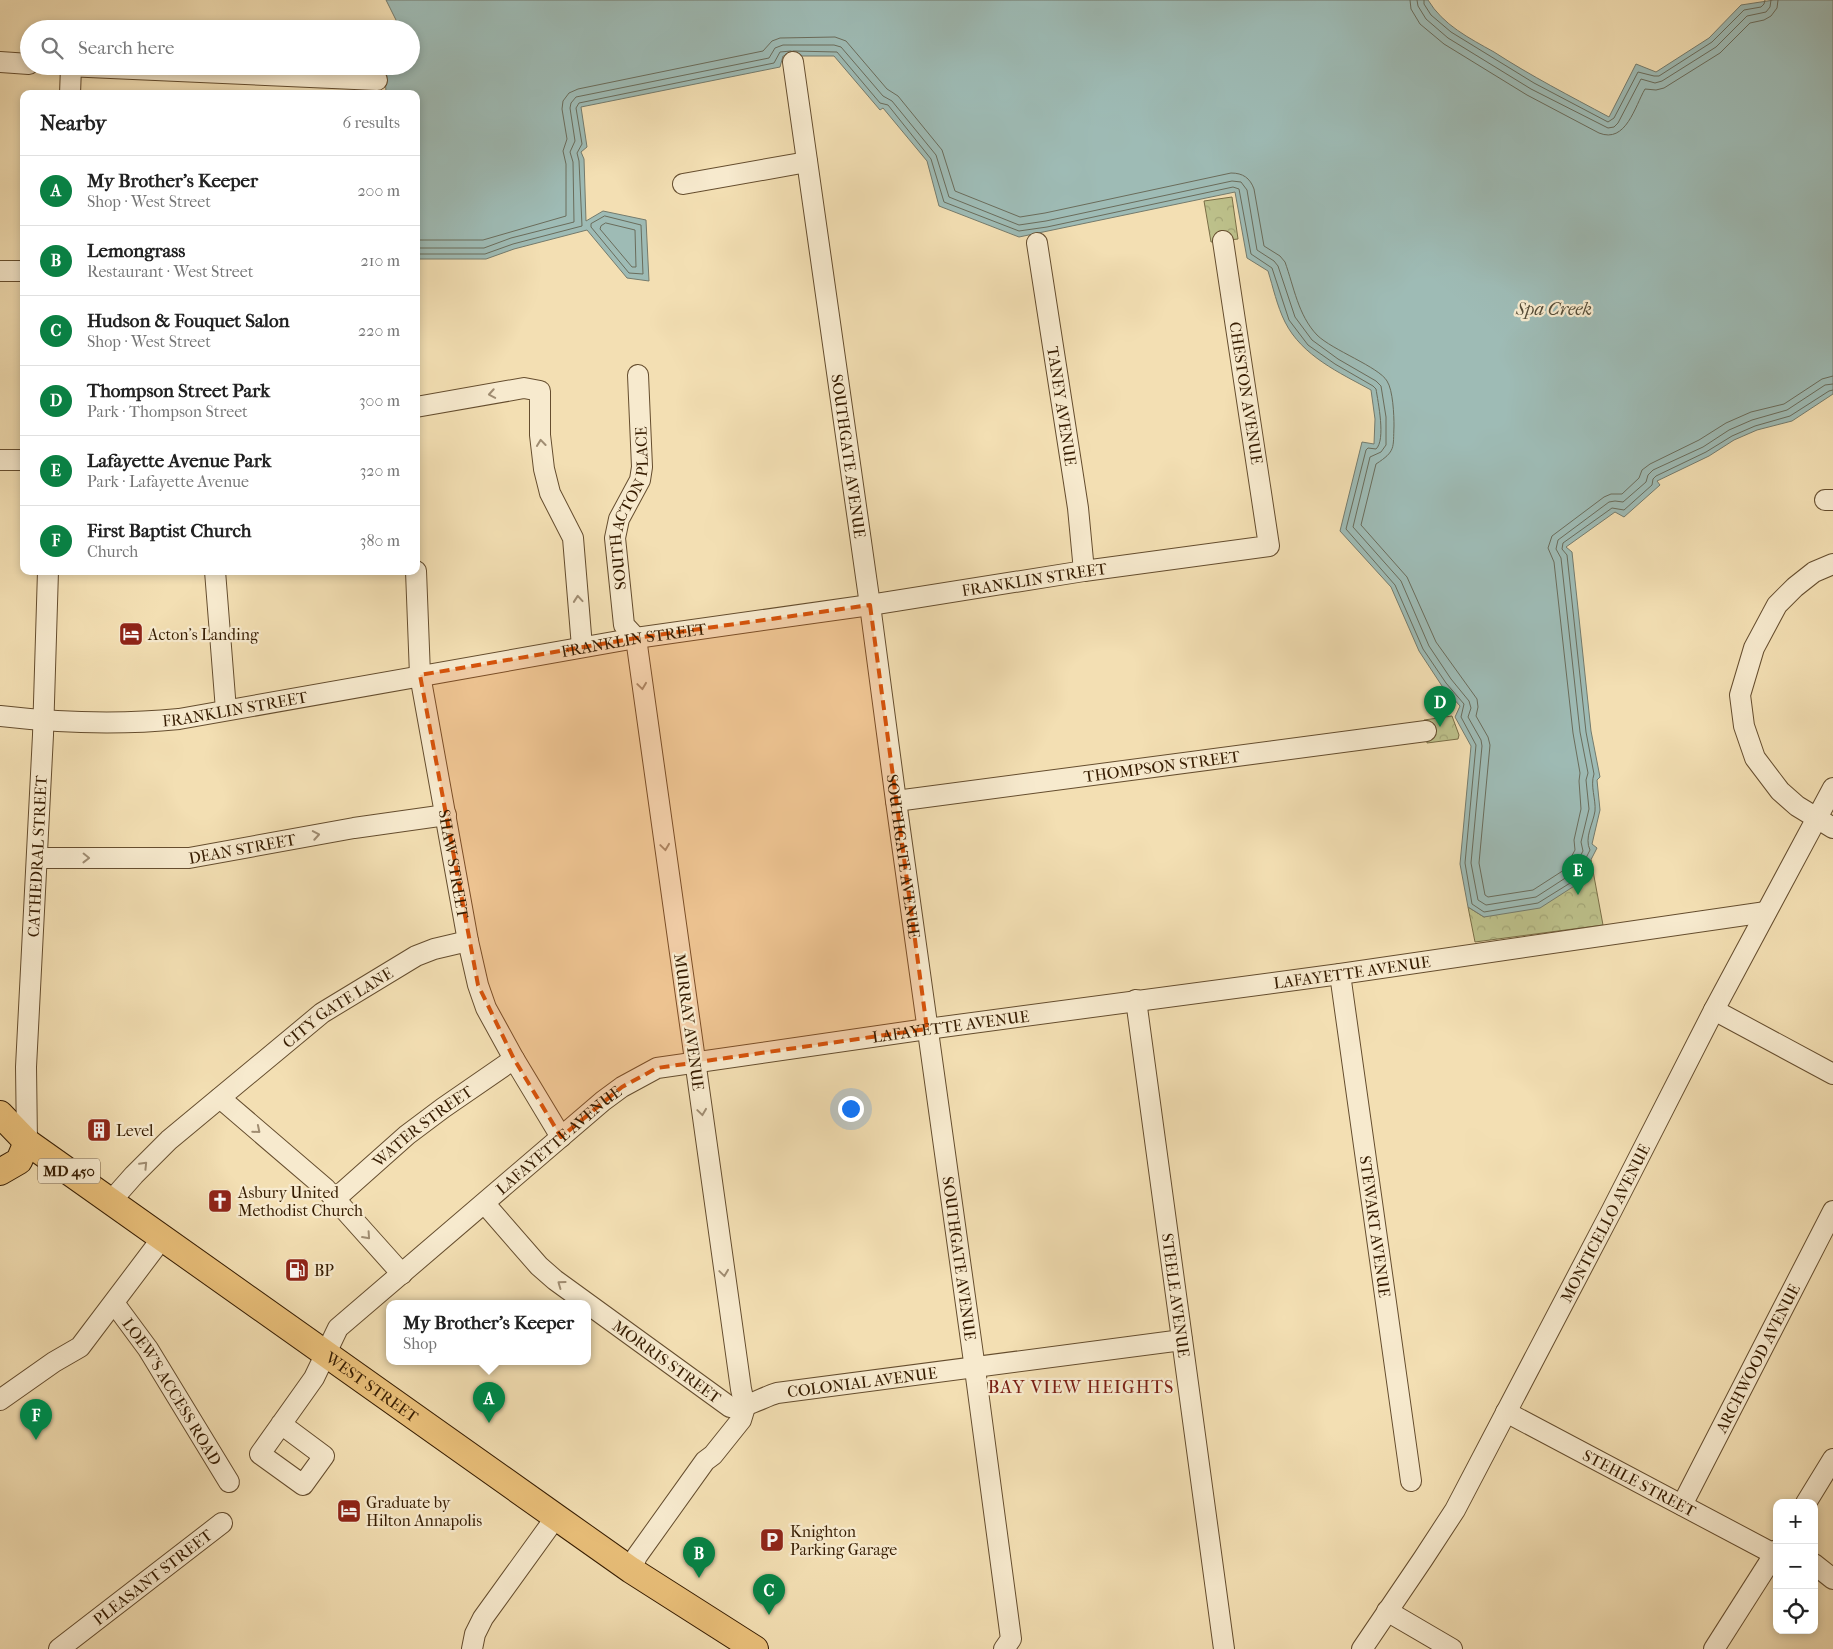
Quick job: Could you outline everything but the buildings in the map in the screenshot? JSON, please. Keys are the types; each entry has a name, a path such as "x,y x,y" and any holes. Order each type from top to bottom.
{"main road":[{"name":"WEST STREET","path":"0,1114 27,1142 556,1517 631,1570 755,1649"},
{"path":"0,1172 19,1161 27,1142"}],"street":[{"path":"0,62 20,63"},
{"name":"SOUTHGATE AVENUE","path":"793,62 870,604 1011,1639 1004,1649"},
{"path":"70,90 71,75"},
{"path":"260,75 377,80"},
{"path":"682,184 808,162"},
{"name":"CHESTON AVENUE","path":"1223,241 1269,546"},
{"name":"TANEY AVENUE","path":"1037,243 1078,508 1084,570"},
{"path":"0,271 20,271"},
{"name":"SOUTH ACTON PLACE","path":"636,638 624,625 615,538 619,519 640,480 642,467 638,375"},
{"path":"420,406 524,388 540,391 540,435 544,470 550,492 573,538 582,647"},
{"path":"0,460 20,460"},
{"name":"FRANKLIN STREET","path":"0,716 43,721 137,723 179,719 636,638 870,604 1084,570 1269,546"},
{"path":"1824,824 1797,806 1780,791 1755,758 1744,726 1740,695 1754,648 1776,605 1814,572 1833,564"},
{"name":"CATHEDRAL STREET","path":"27,1142 26,1067 37,858 48,575"},
{"path":"215,575 226,710"},
{"name":"SHAW STREET","path":"416,575 420,676 468,941 478,985 486,1008 561,1137"},
{"name":"MURRAY AVENUE","path":"636,638 694,1061 745,1407"},
{"name":"THOMPSON STREET","path":"896,801 1426,731"},
{"name":"MONTICELLO AVENUE","path":"1362,1649 1455,1510 1766,912 1824,824 1833,788"},
{"name":"DEAN STREET","path":"37,858 189,858 345,830 446,815"},
{"name":"LAFAYETTE AVENUE","path":"281,1424 314,1378 338,1328 615,1092 638,1077 657,1068 694,1061 1136,1000 1340,974 1766,912"},
{"name":"CITY GATE LANE","path":"111,1201 163,1146 306,1025 354,993 416,956 434,949 468,941"},
{"name":"STEWART AVENUE","path":"1340,974 1411,1481"},
{"name":"STEELE AVENUE","path":"1136,1000 1224,1649"},
{"path":"1714,1010 1833,1074"},
{"name":"WATER STREET","path":"335,1199 407,1135 514,1059"},
{"path":"220,1098 316,1179 402,1274"},
{"name":"MORRIS STREET","path":"485,1204 539,1266 582,1300"},
{"name":"ARCHWOOD AVENUE","path":"1682,1505 1833,1211"},
{"path":"0,1400 54,1362 80,1347 163,1237"},
{"name":"LOEW'S ACCESS ROAD","path":"114,1303 148,1349 229,1482"},
{"name":"MORRIS STREET","path":"591,1306 726,1405 730,1407 745,1407"},
{"name":"COLONIAL AVENUE","path":"745,1407 764,1397 777,1394 1182,1340"},
{"path":"631,1570 637,1556 705,1461 714,1455 739,1424 745,1407"},
{"name":"STEHLE STREET","path":"1506,1412 1682,1505 1773,1550"},
{"path":"1808,1499 1833,1459"},
{"path":"472,1649 475,1634 483,1618 556,1517"},
{"name":"PLEASANT STREET","path":"59,1649 222,1523"},
{"path":"1714,1649 1773,1557"},
{"path":"1818,1567 1833,1579"},
{"path":"1387,1612 1452,1649"}],"highlighted area":[{"path":"870,605 927,1029 657,1068 622,1087 561,1137 514,1059 478,985 420,675 636,638"}],"green space":[{"path":"1232,197 1238,239 1211,242 1204,201"},
{"path":"1452,716 1459,735 1458,739 1427,743 1424,720"},
{"path":"1591,860 1603,925 1475,942 1468,907 1484,917 1579,883"}],"water":[{"name":"Spa Creek","path":"386,0 1428,0 1441,17 1466,36 1536,78 1609,117 1636,64 1656,72 1709,38 1741,5 1774,0 1833,0 1833,394 1792,421 1757,430 1734,440 1709,456 1657,481 1660,485 1624,517 1615,512 1566,547 1572,552 1591,731 1600,777 1597,780 1600,810 1592,844 1597,848 1579,883 1540,908 1484,917 1468,907 1460,864 1471,746 1455,717 1460,706 1442,686 1419,651 1391,587 1340,531 1362,442 1374,444 1375,419 1371,390 1323,362 1301,345 1292,334 1280,310 1268,271 1247,258 1235,192 1019,237 939,206 927,161 883,108 880,110 834,56 783,56 780,67 581,107 587,147 581,152 584,159 586,221 603,211 646,220 649,281 627,278 587,230 514,249 486,259 420,259 420,90 386,90 385,75 420,75 420,20 396,20"}],"place":[{"name":"Acton's Landing","path":"131,634"},
{"name":"Thompson Street Park","path":"1440,727"},
{"name":"Lafayette Avenue Park","path":"1578,895"},
{"name":"Level","path":"99,1130"},
{"name":"Asbury United Methodist Church","path":"220,1201"},
{"name":"BP","path":"297,1270"},
{"name":"My Brother's Keeper","path":"489,1423"},
{"name":"First Baptist Church","path":"36,1440"},
{"name":"Graduate by Hilton Annapolis","path":"349,1511"},
{"name":"Knighton Parking Garage","path":"772,1540"},
{"name":"Lemongrass","path":"699,1578"},
{"name":"Hudson & Fouquet Salon","path":"769,1615"}],"district":[{"name":"BAY VIEW HEIGHTS","path":"1081,1387"}]}
